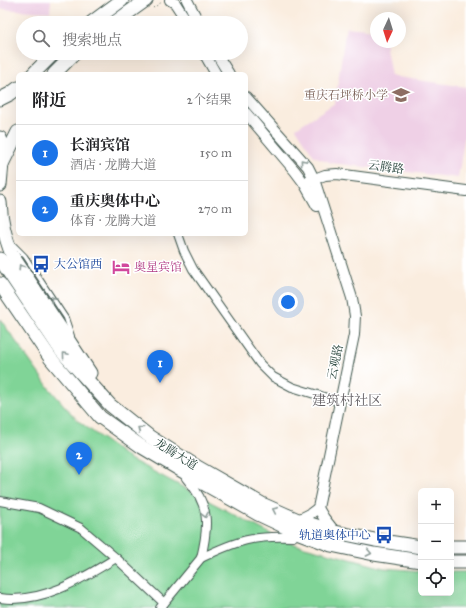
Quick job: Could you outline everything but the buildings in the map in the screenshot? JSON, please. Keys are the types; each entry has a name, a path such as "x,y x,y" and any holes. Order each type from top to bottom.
{"main road":[{"path":"100,16 122,0"},
{"path":"124,16 146,0"},
{"path":"35,72 47,60"},
{"path":"56,72 68,60"},
{"path":"0,99 16,90"},
{"path":"1,166 16,136"},
{"path":"0,138 3,146 0,185"},
{"path":"0,202 1,220 5,237 12,255 110,405"},
{"name":"龙腾大道","path":"0,259 62,352 110,405 150,437 199,468 262,504 298,520 335,532 418,547"},
{"name":"龙腾大道","path":"0,284 4,298 51,359 100,417 142,447 258,514 294,531 331,545 374,554 418,561"},
{"path":"4,298 38,356 73,398 99,423 139,453 254,519 293,537 331,545"},
{"path":"454,547 466,547"},
{"path":"454,562 466,562"}],"street":[{"path":"187,0 195,16"},
{"path":"174,1 184,16"},
{"path":"208,60 215,72"},
{"path":"220,60 228,72"},
{"name":"云观路","path":"248,99 308,167 309,181 327,224 352,298 355,316 354,335 318,508"},
{"name":"云观路","path":"248,115 309,181"},
{"name":"云腾路","path":"309,181 325,175 337,174 464,190"},
{"path":"179,236 192,269 260,364 273,377 292,387 340,402"},
{"path":"179,469 193,485 203,504 207,529 201,558"},
{"path":"0,502 39,508 81,528 116,558 162,605 201,558 244,540 272,536 293,537"},
{"path":"298,520 318,508 335,532"},
{"path":"0,598 9,599 43,595 82,579 116,558"},
{"path":"9,599 9,608"}],"shaded area":[{"path":"0,0 51,0 50,12 0,9"},
{"name":"重庆石坪桥小学","path":"346,27 370,29 370,48 386,48 391,76 466,87 466,127 458,178 332,163 314,156 296,128 335,103"}],"green space":[{"path":"0,319 49,388 77,420 128,458 286,542 384,568 418,571 418,596 454,596 454,572 466,572 466,608 0,608"}],"place":[{"name":"重庆石坪桥小学","path":"401,95"},
{"name":"大公馆西","path":"41,264"},
{"name":"奥星宾馆","path":"121,267"},
{"name":"长润宾馆","path":"160,383"},
{"name":"重庆奥体中心","path":"79,475"},
{"name":"轨道奥体中心","path":"384,535"}],"district":[{"name":"建筑村社区","path":"347,400"}]}
